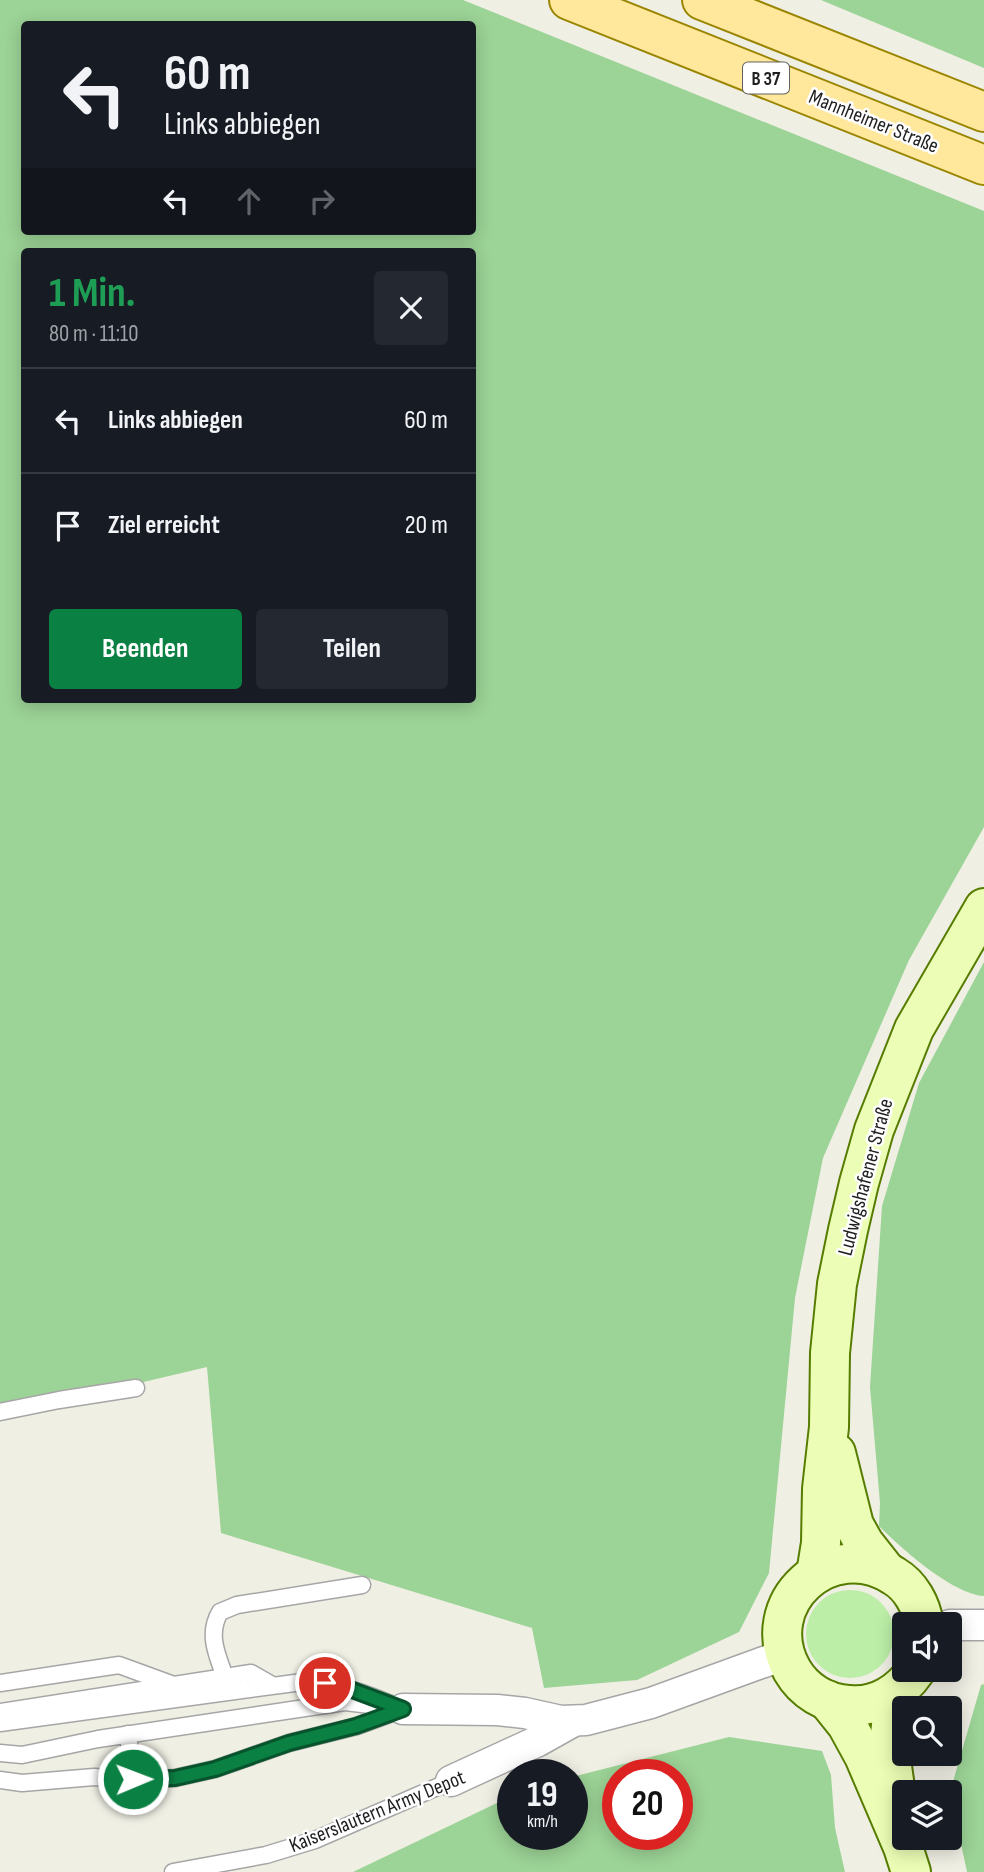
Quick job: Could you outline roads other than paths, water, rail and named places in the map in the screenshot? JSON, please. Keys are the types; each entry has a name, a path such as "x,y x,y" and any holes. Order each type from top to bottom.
{"main road":[{"name":"Mannheimer Straße","path":"569,0 984,165"},
{"name":"B 37","path":"702,0 984,112"}],"street":[{"name":"Ludwigshafener Straße","path":"816,1574 821,1544 822,1489 829,1427 831,1353 837,1284 848,1230 874,1130 914,1028 984,908"},
{"name":"Ludwigshafener Straße","path":"829,1427 854,1525 886,1571 910,1590 921,1612"},
{"path":"886,1571 863,1564 847,1563 831,1566 803,1584 788,1605 782,1630 785,1656 801,1682 813,1693 838,1704 857,1706 881,1700 904,1682"},
{"path":"962,1625 984,1625"},
{"name":"Kaiserslautern Army Depot","path":"451,1781 538,1741 572,1722 651,1703 785,1656"},
{"path":"906,1682 890,1723 889,1739 907,1860"},
{"path":"827,1700 854,1737 907,1860"},
{"name":"Kaiserslautern Army Depot","path":"403,1709 496,1710 572,1722"}],"lane":[{"path":"0,1412 59,1399 136,1388"},
{"path":"225,1677 213,1641 220,1612 237,1605 362,1585"},
{"path":"0,1683 119,1665 173,1685"},
{"path":"0,1712 251,1673 272,1685"},
{"path":"0,1723 272,1685 316,1682 338,1685 403,1709"},
{"name":"Kaiserslautern Army Depot","path":"0,1753 22,1755 128,1734 345,1702 403,1709"},
{"path":"0,1780 22,1783 94,1777 175,1778 215,1769 289,1743 356,1726 403,1709"},
{"path":"128,1734 133,1779"},
{"name":"Kaiserslautern Army Depot","path":"173,1872 265,1855 315,1840 451,1781"}]}
